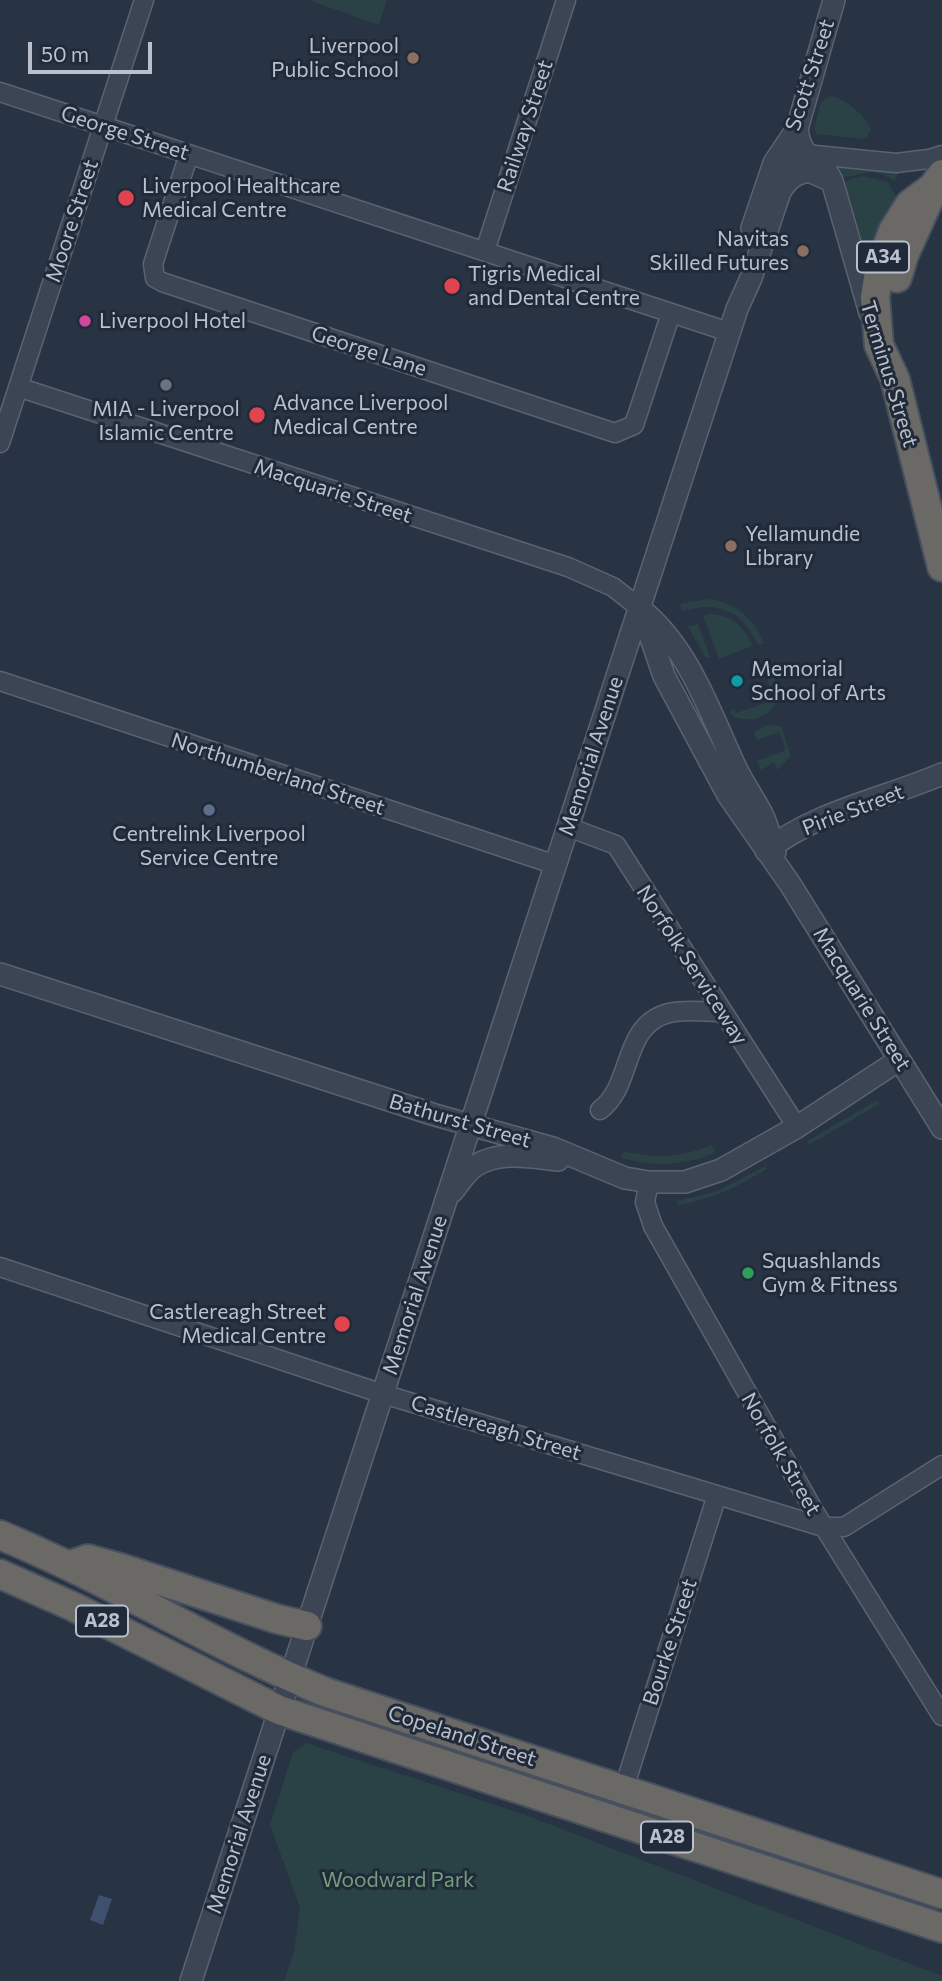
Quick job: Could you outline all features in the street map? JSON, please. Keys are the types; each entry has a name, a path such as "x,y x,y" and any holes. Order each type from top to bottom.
{"highway":[{"name":"A34","path":"878,345 875,296 880,266 893,231 910,204 939,185"},
{"path":"895,379 896,337 893,305 897,279 904,255 939,185"},
{"name":"Terminus Street","path":"878,345 895,379 942,567"},
{"name":"Copeland Street","path":"0,1535 227,1648 325,1692 942,1894"},
{"path":"71,1568 77,1562 88,1559 307,1626"},
{"name":"Copeland Street","path":"0,1574 279,1710 942,1928"}],"street":[{"name":"Moore Street","path":"0,443 144,0"},
{"name":"Railway Street","path":"485,251 566,0"},
{"name":"Scott Street","path":"641,609 738,303 752,229 775,160 797,129 834,0"},
{"name":"George Street","path":"0,92 729,332"},
{"path":"797,129 805,154 829,174 832,181"},
{"name":"George Lane","path":"189,154 153,264 155,278 615,433 634,425 671,313"},
{"path":"738,303 776,177 788,160 805,154 896,163 942,155"},
{"name":"Scott Street","path":"738,303 751,278 780,192 794,176 809,171 832,181"},
{"name":"Terminus Street","path":"832,181 878,345"},
{"name":"Macquarie Street","path":"18,387 568,567 613,587 641,609 664,676 728,795 770,848 781,870 942,1128"},
{"name":"Memorial Avenue","path":"191,1981 641,609"},
{"name":"Northumberland Street","path":"0,681 556,865"},
{"name":"Pirie Street","path":"770,848 801,828 942,774"},
{"name":"Norfolk Serviceway","path":"568,827 616,845 797,1127"},
{"name":"Bathurst Street","path":"0,974 421,1111 553,1148 625,1178 649,1182 685,1182 722,1170 797,1127 899,1060"},
{"path":"600,1110 611,1102 620,1088 634,1040 645,1027 658,1017 670,1013 723,1012"},
{"path":"445,1202 475,1166 491,1159 518,1156 581,1161"},
{"name":"Norfolk Street","path":"649,1182 645,1202 653,1226 823,1527 942,1716"},
{"name":"Castlereagh Street","path":"0,1267 383,1394 823,1527 844,1527 942,1465"},
{"name":"Bourke Street","path":"624,1788 717,1495"}],"green space":[{"path":"308,0 387,0 379,25"},
{"path":"831,96 860,113 871,129 867,137 860,139 817,134 814,128 821,102"},
{"path":"823,160 899,173 894,181 877,173 840,175"},
{"path":"864,176 888,182 898,200 867,249 864,248 843,185 847,180"},
{"path":"708,599 727,604 742,613 755,626 764,643 758,645 752,633 728,611 707,607 682,611 680,604"},
{"path":"710,614 731,619 746,633 753,646 719,659 703,616"},
{"path":"698,624 710,657 706,658 688,627"},
{"path":"769,658 777,686 770,688 762,660"},
{"path":"779,694 777,702 761,717 746,719 731,715 730,711 734,709 736,713 771,701 770,697"},
{"path":"767,725 781,726 791,756 777,770 774,763 761,770 756,761 786,750 779,732 757,740 754,732"},
{"path":"877,1100 879,1104 809,1145 807,1141"},
{"path":"712,1145 715,1153 680,1163 645,1163 621,1158 623,1151 668,1156"},
{"path":"765,1166 767,1169 724,1192 678,1205 677,1201 718,1191"},
{"name":"Woodward Park","path":"306,1743 523,1814 942,1976 942,1981 284,1981 294,1951 300,1908 270,1825 293,1752"}],"water":[{"path":"99,1895 112,1899 103,1925 90,1920"}],"place":[{"name":"Liverpool Public School","path":"413,58"},
{"name":"Liverpool Healthcare Medical Centre","path":"126,198"},
{"name":"Navitas Skilled Futures","path":"803,251"},
{"name":"Tigris Medical and Dental Centre","path":"452,286"},
{"name":"Liverpool Hotel","path":"85,321"},
{"name":"MIA - Liverpool Islamic Centre","path":"166,385"},
{"name":"Advance Liverpool Medical Centre","path":"257,415"},
{"name":"Yellamundie Library","path":"731,546"},
{"name":"Memorial School of Arts","path":"737,681"},
{"name":"Centrelink Liverpool Service Centre","path":"209,810"},
{"name":"Squashlands Gym & Fitness","path":"748,1273"},
{"name":"Castlereagh Street Medical Centre","path":"342,1324"}]}
